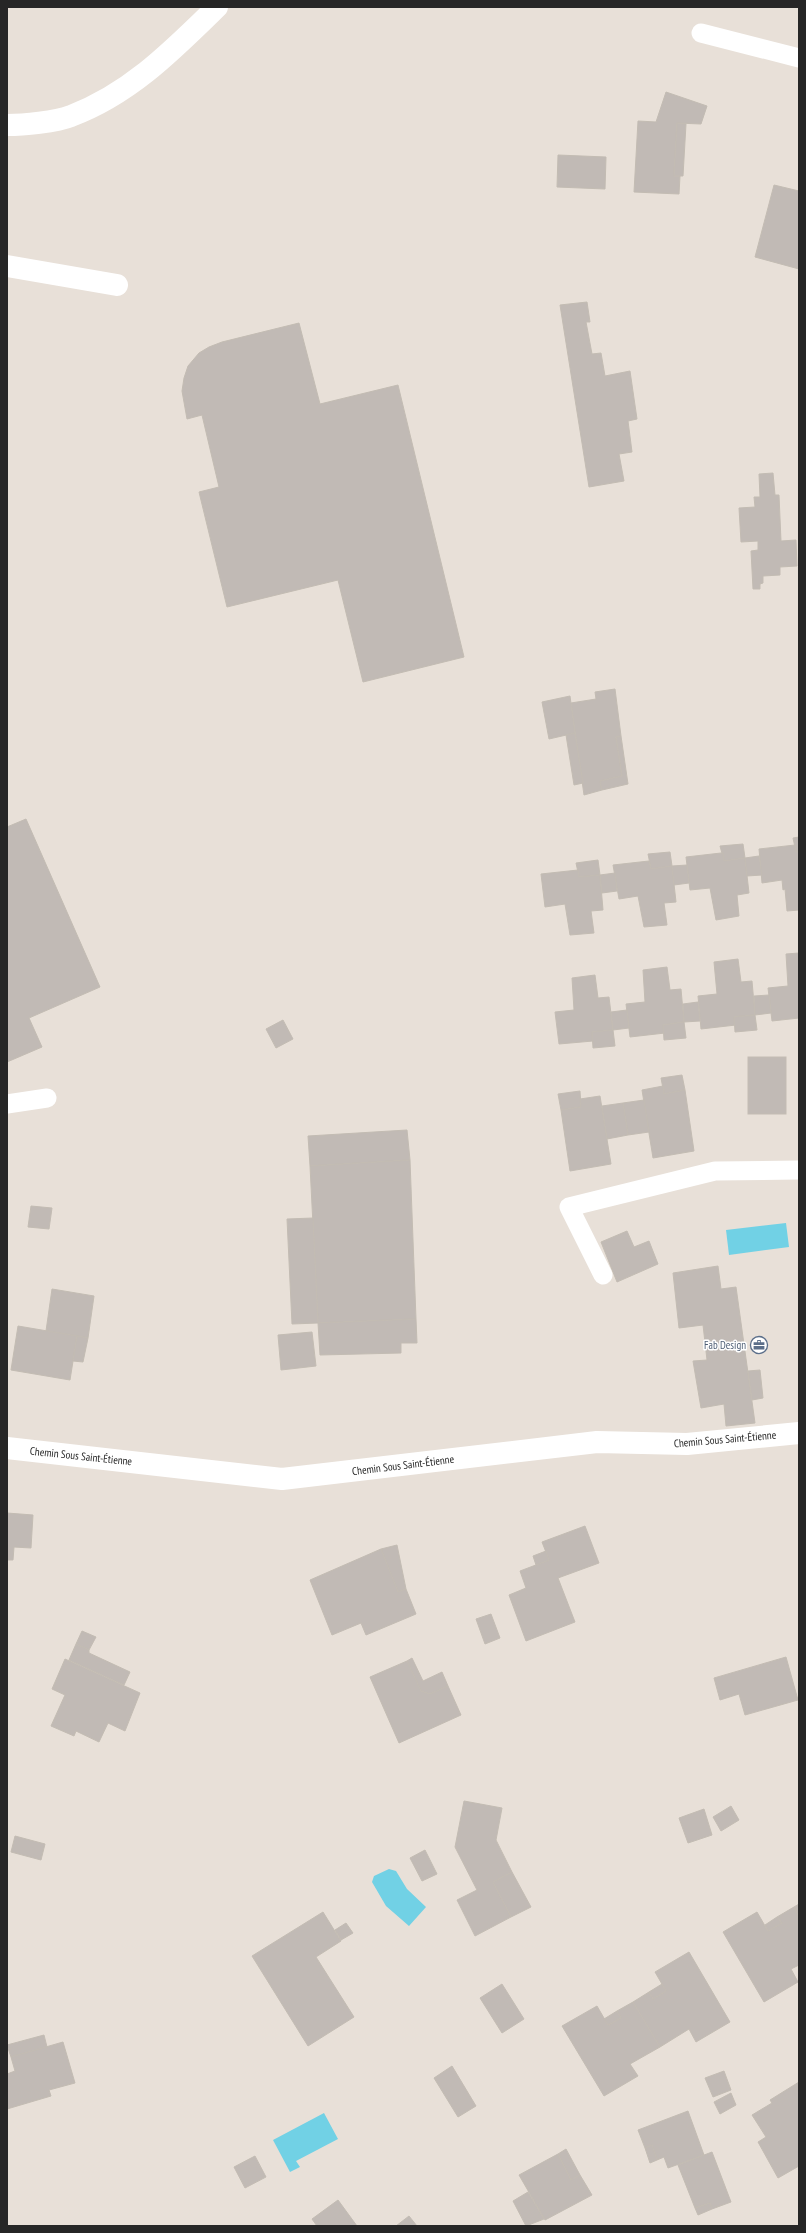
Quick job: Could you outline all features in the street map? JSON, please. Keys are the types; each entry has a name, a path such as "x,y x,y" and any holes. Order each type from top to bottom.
{"street":[{"path":"7,125 70,117 107,99 160,62 217,7"},
{"path":"7,266 117,285"},
{"name":"Chemin Sous Saint-Étienne","path":"7,1448 282,1479 597,1442 687,1444 799,1433"}],"lane":[{"path":"701,33 799,58"},
{"path":"7,1104 47,1098"},
{"path":"603,1275 569,1207 715,1171 799,1170"}],"water":[{"path":"786,1223 789,1247 729,1255 726,1230"},
{"path":"389,1869 396,1871 407,1889 426,1907 409,1926 386,1906 372,1882 374,1876"},
{"path":"324,2113 338,2139 296,2161 300,2167 290,2172 273,2140"}],"building":[{"path":"666,92 707,106 701,124 677,123 674,176 680,176 679,194 634,192 638,121 656,122"},
{"path":"677,123 686,124 683,176 674,176"},
{"path":"558,155 606,157 605,189 557,187"},
{"path":"774,185 799,191 799,269 755,257"},
{"path":"587,302 590,322 586,322 592,354 601,353 605,376 630,371 637,419 628,421 632,452 619,454 624,481 589,487 560,305"},
{"path":"299,323 320,404 398,385 464,657 363,682 338,580 227,607 199,492 219,487 202,415 187,419 182,391 184,378 188,366 199,353 209,347 222,342"},
{"path":"773,473 775,495 779,495 781,541 796,540 797,566 780,567 780,575 763,576 763,583 760,584 760,589 753,589 751,551 758,550 758,541 741,542 739,508 755,507 754,497 760,497 759,474"},
{"path":"615,689 621,736 616,737 622,776 600,781 602,790 584,795 571,703 596,699 595,692"},
{"path":"570,696 575,733 549,739 542,702"},
{"path":"575,733 583,783 574,785 566,735"},
{"path":"621,736 628,784 602,790 600,781 622,776 616,737"},
{"path":"26,819 100,987 29,1018 42,1047 7,1062 7,827"},
{"path":"799,837 799,852 796,852 793,838"},
{"path":"743,844 745,858 724,861 720,846"},
{"path":"795,845 796,852 799,852 799,910 787,911 785,889 783,890 782,880 762,883 759,849"},
{"path":"670,852 672,866 651,869 648,854"},
{"path":"723,853 724,861 745,858 749,893 737,895 739,916 716,920 710,888 690,890 686,857"},
{"path":"759,856 762,875 747,876 745,858"},
{"path":"598,860 600,875 579,877 576,863"},
{"path":"649,861 651,869 672,866 676,902 664,903 667,925 644,927 638,896 619,899 613,865"},
{"path":"687,865 689,883 674,885 672,866"},
{"path":"578,870 579,877 600,875 603,910 591,911 594,933 570,935 565,904 545,907 541,874"},
{"path":"615,873 617,891 602,893 600,875"},
{"path":"799,953 799,1018 772,1021 768,988 788,986 786,954"},
{"path":"738,959 741,982 752,981 755,1015 734,1017 736,1025 701,1029 698,996 717,994 714,962"},
{"path":"667,967 670,990 681,989 684,1022 663,1025 665,1033 630,1037 626,1004 645,1002 643,970"},
{"path":"595,975 598,998 609,997 613,1030 592,1032 593,1041 559,1044 555,1012 574,1010 572,978"},
{"path":"769,995 771,1013 755,1015 754,996"},
{"path":"698,1002 700,1021 684,1022 683,1004"},
{"path":"627,1010 629,1028 613,1030 611,1012"},
{"path":"755,1015 757,1030 735,1032 734,1017"},
{"path":"283,1020 293,1039 276,1048 266,1029"},
{"path":"684,1022 686,1038 664,1040 663,1025"},
{"path":"613,1030 615,1046 593,1048 592,1032"},
{"path":"748,1057 786,1057 786,1114 748,1114"},
{"path":"682,1075 685,1090 664,1094 661,1078"},
{"path":"663,1086 664,1094 685,1090 694,1151 653,1158 642,1090"},
{"path":"580,1091 581,1107 561,1110 558,1094"},
{"path":"600,1096 611,1164 570,1171 561,1110 581,1107 580,1099"},
{"path":"644,1100 649,1132 628,1135 623,1103"},
{"path":"623,1103 628,1135 607,1139 602,1106"},
{"path":"407,1130 410,1160 310,1166 308,1136"},
{"path":"410,1160 416,1319 318,1323 310,1166"},
{"path":"31,1206 52,1208 49,1229 28,1227"},
{"path":"313,1218 318,1323 292,1324 287,1219"},
{"path":"627,1231 634,1247 649,1241 658,1264 617,1282 601,1242"},
{"path":"718,1266 721,1289 736,1287 755,1423 726,1426 724,1404 701,1408 693,1361 707,1360 703,1325 679,1328 673,1273"},
{"path":"52,1289 94,1296 88,1338 46,1331"},
{"path":"416,1319 417,1343 401,1343 401,1353 320,1355 318,1323"},
{"path":"18,1326 77,1336 70,1380 11,1370"},
{"path":"312,1332 316,1366 281,1370 278,1335"},
{"path":"77,1336 88,1338 83,1362 73,1361"},
{"path":"760,1370 763,1398 752,1400 748,1371"},
{"path":"7,1513 33,1515 31,1548 14,1547 13,1560 7,1560"},
{"path":"585,1526 599,1563 558,1578 575,1622 526,1641 509,1595 526,1588 520,1571 549,1560 542,1542"},
{"path":"397,1545 406,1589 398,1592 381,1549"},
{"path":"381,1549 398,1592 406,1589 416,1614 366,1635 361,1623 332,1635 310,1580"},
{"path":"546,1551 549,1560 536,1565 533,1556"},
{"path":"491,1614 500,1638 485,1644 476,1619"},
{"path":"82,1631 96,1637 89,1650 76,1644"},
{"path":"76,1644 89,1650 89,1653 130,1672 124,1685 69,1660"},
{"path":"786,1657 798,1700 745,1715 739,1694 720,1700 714,1678"},
{"path":"412,1658 423,1681 442,1672 448,1686 430,1694 421,1691 407,1661"},
{"path":"65,1659 140,1693 125,1731 108,1723 99,1742 76,1731 74,1736 51,1726 65,1695 52,1689"},
{"path":"407,1661 421,1691 430,1694 448,1686 461,1715 399,1743 370,1677"},
{"path":"464,1801 502,1808 496,1840 512,1872 493,1882 511,1917 475,1936 457,1900 477,1890 455,1847"},
{"path":"731,1806 739,1820 721,1831 713,1817"},
{"path":"704,1809 712,1835 688,1843 679,1818"},
{"path":"15,1836 45,1844 41,1860 11,1852"},
{"path":"425,1850 437,1874 422,1881 410,1858"},
{"path":"512,1872 531,1907 511,1917 493,1882"},
{"path":"799,1904 799,1917 794,1907"},
{"path":"794,1907 799,1917 799,1965 791,1969 798,1982 764,2002 723,1932 757,1912 768,1931 782,1923 777,1917"},
{"path":"323,1912 341,1941 316,1957 354,2017 308,2046 252,1956"},
{"path":"777,1917 782,1923 768,1931 765,1925"},
{"path":"346,1923 353,1933 341,1940 335,1930"},
{"path":"689,1952 730,2022 696,2042 689,2029 660,2047 633,2002 649,1992 653,1999 666,1991 655,1972"},
{"path":"502,1984 524,2019 502,2033 480,1998"},
{"path":"662,1984 666,1991 653,1999 649,1992"},
{"path":"633,2002 660,2047 630,2064 638,2076 604,2096 562,2026 597,2006 608,2025 621,2018 617,2011"},
{"path":"617,2011 621,2018 608,2025 604,2019"},
{"path":"44,2035 47,2047 11,2057 7,2045"},
{"path":"63,2042 75,2083 49,2090 51,2096 7,2109 7,2074 15,2071 11,2057"},
{"path":"452,2066 476,2106 458,2117 434,2078"},
{"path":"724,2071 731,2090 713,2097 705,2078"},
{"path":"799,2082 799,2166 778,2178 758,2142 766,2137 752,2115 772,2103 770,2100"},
{"path":"731,2093 736,2105 720,2114 714,2102"},
{"path":"688,2111 704,2155 668,2168 664,2157 657,2160 652,2145 645,2148 638,2130"},
{"path":"652,2145 657,2160 650,2163 645,2148"},
{"path":"566,2149 580,2175 571,2180 558,2154"},
{"path":"712,2152 731,2202 712,2209 710,2203 695,2208 678,2165"},
{"path":"558,2154 571,2180 580,2175 592,2195 545,2220 519,2175"},
{"path":"255,2156 266,2177 245,2188 234,2167"},
{"path":"528,2192 544,2219 526,2226 513,2201"},
{"path":"338,2200 357,2226 317,2226 312,2219"},
{"path":"710,2203 712,2209 698,2215 695,2208"},
{"path":"409,2216 417,2226 396,2226"}],"place":[{"name":"Fab Design","path":"759,1345"}]}
